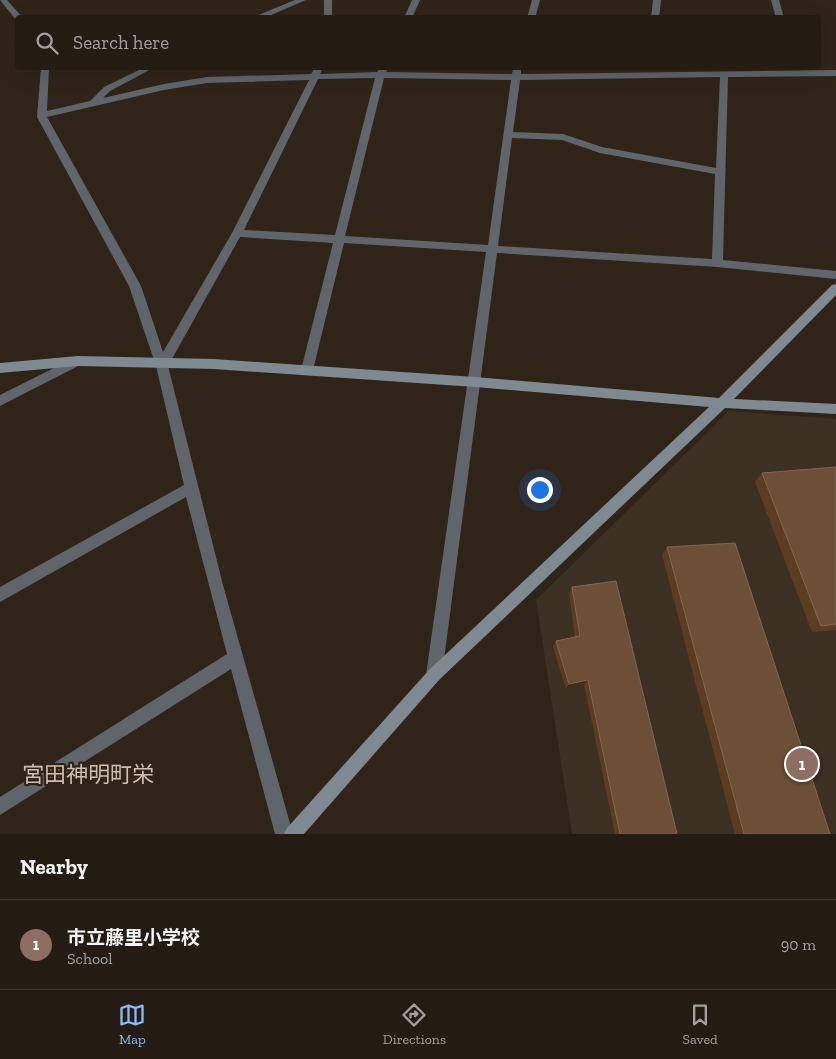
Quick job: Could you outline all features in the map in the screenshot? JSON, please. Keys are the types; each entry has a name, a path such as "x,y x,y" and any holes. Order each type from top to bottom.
{"street":[{"path":"3,0 16,15"},
{"path":"263,15 302,0"},
{"path":"328,0 328,15"},
{"path":"409,15 416,0"},
{"path":"532,15 536,0"},
{"path":"655,15 657,0"},
{"path":"775,0 779,15"},
{"path":"45,70 42,115 135,286 147,314 162,363 234,658 284,834"},
{"path":"92,104 107,89 145,70"},
{"path":"42,115 164,87 208,80 317,72 648,71 724,74 793,70 836,73"},
{"path":"307,370 382,71"},
{"path":"162,363 237,232 317,72"},
{"path":"434,675 516,72"},
{"path":"717,263 724,74"},
{"path":"507,135 563,137 600,150 720,172"},
{"path":"237,232 717,263 836,274"},
{"path":"293,834 434,675 722,403 836,288"},
{"path":"0,401 78,361"},
{"path":"0,368 78,361 307,370 722,403 836,409"},
{"path":"0,595 191,488"},
{"path":"0,807 234,658"}],"shaded area":[{"path":"729,411 836,419 836,834 572,834 536,600"}],"building":[{"path":"836,467 836,624 821,626 762,473"},
{"path":"735,543 830,834 744,834 667,547"},
{"path":"616,581 677,834 620,834 588,680 569,684 556,641 580,636 572,587"}],"place":[{"name":"市立藤里小学校","path":"802,764"}],"district":[{"name":"宮田神明町栄","path":"88,774"}]}
